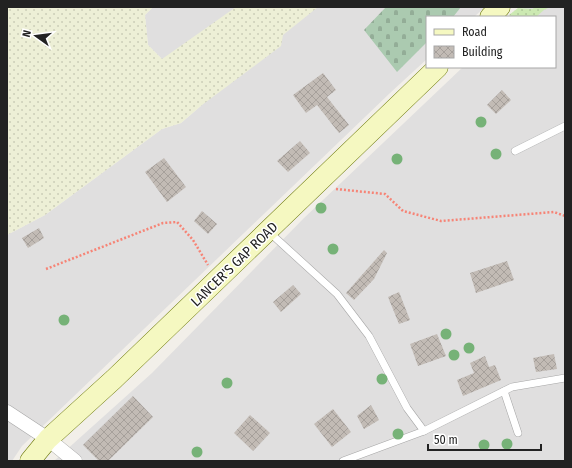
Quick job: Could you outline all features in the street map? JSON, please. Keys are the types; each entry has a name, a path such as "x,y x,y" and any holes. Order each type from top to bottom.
{"main road":[{"path":"491,16 500,7"},
{"name":"LANCER'S GAP ROAD","path":"30,461 48,439 114,380 267,230 437,68"}],"street":[{"path":"7,412 48,439 75,461"}],"lane":[{"path":"515,151 565,126"},
{"path":"267,230 337,294 370,336 407,408 424,431"},
{"path":"343,461 424,431 512,387 565,378"},
{"path":"504,391 518,433"}],"path":[{"path":"319,182 339,190 385,194 404,211 441,220 554,212 565,216"},
{"path":"46,269 163,224 177,222 193,240 217,279"}],"shaded area":[{"path":"153,7 485,7 475,16 426,16 426,60 22,446 12,461 7,461 7,235 45,215 162,129 181,123 202,105 148,45 145,15"},
{"path":"525,7 565,7 565,461 54,461 152,373 304,218 462,68 556,68 556,16 516,16"}],"green space":[{"path":"7,7 153,7 145,15 148,45 162,59 236,7 318,7 283,35 281,46 202,105 181,123 162,129 45,215 7,235"},
{"path":"386,7 461,7 454,16 426,16 426,43 397,72 364,30"},
{"path":"534,7 550,7 537,16 509,15 518,8 533,9"}],"building":[{"path":"323,73 336,90 327,97 349,125 339,133 317,105 306,113 293,95"},
{"path":"502,90 511,100 496,114 487,105"},
{"path":"300,141 310,153 288,172 277,161"},
{"path":"164,158 186,187 167,202 145,172"},
{"path":"202,211 217,224 208,234 194,221"},
{"path":"39,228 44,238 28,248 22,238"},
{"path":"384,250 387,253 374,279 354,300 346,293"},
{"path":"507,261 514,280 476,293 470,273"},
{"path":"293,285 301,294 281,312 273,302"},
{"path":"399,292 410,320 399,324 388,297"},
{"path":"437,334 446,356 418,366 410,344"},
{"path":"554,354 557,369 536,372 533,358"},
{"path":"485,356 489,367 495,365 501,380 463,396 457,380 474,373 470,363"},
{"path":"133,396 153,417 108,461 99,461 83,445"},
{"path":"371,405 379,420 364,429 357,416"},
{"path":"333,409 351,432 332,447 314,424"},
{"path":"250,415 270,433 253,451 234,433"}]}
